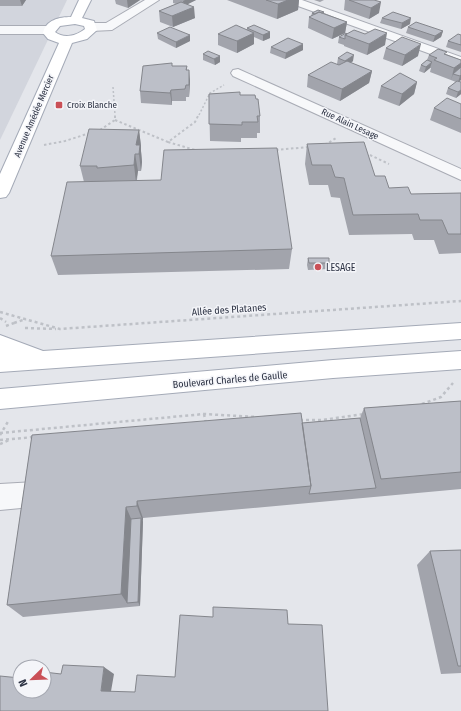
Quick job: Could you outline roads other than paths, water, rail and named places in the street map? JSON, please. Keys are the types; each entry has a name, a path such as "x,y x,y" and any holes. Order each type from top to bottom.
{"main road":[{"path":"75,20 85,0"},
{"path":"75,20 87,22 91,27 85,35 67,39 51,35 49,30 55,24 75,20"},
{"name":"Avenue Amédée Mercier","path":"0,193 67,39"},
{"path":"0,364 461,331"},
{"path":"3,335 14,351 48,360"},
{"name":"Boulevard Charles de Gaulle","path":"0,399 459,370"}],"street":[{"path":"91,27 108,27 152,0"},
{"path":"291,0 461,61"},
{"path":"0,30 49,30"},
{"name":"Rue Alain Lesage","path":"243,75 461,175"},
{"path":"0,498 80,490"}],"place":[{"name":"Croix Blanche","path":"59,105"},
{"name":"LESAGE","path":"318,267"}]}
